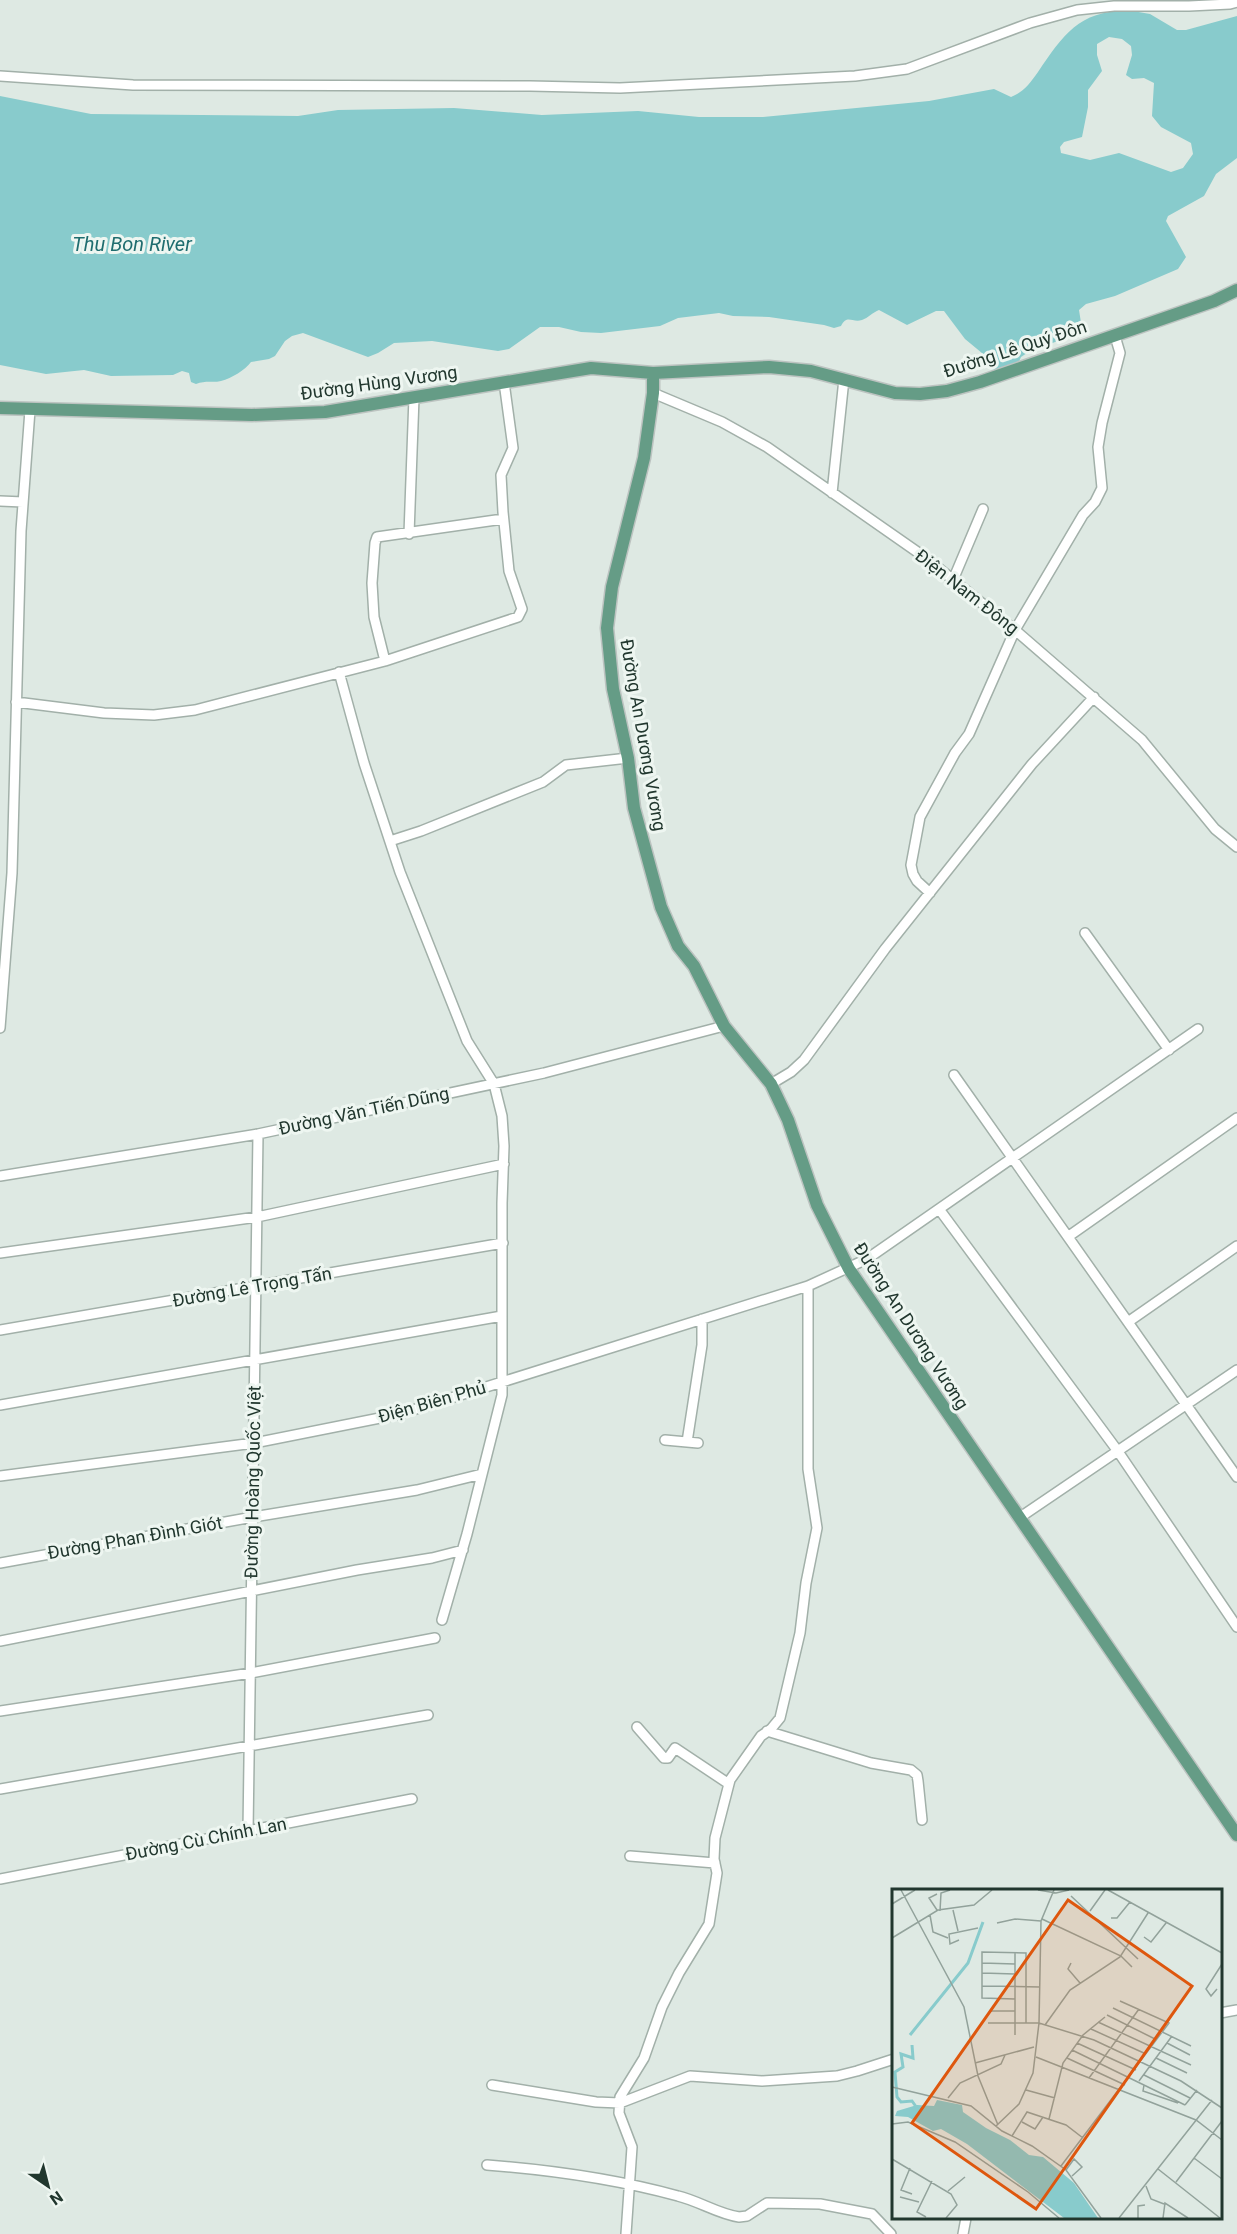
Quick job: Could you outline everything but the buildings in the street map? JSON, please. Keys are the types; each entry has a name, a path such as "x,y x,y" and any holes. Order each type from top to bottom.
{"main road":[{"name":"Đường Lê Quý Đôn","path":"653,373 769,367 811,371 895,393 920,394 946,391 1115,336 1214,301 1237,290"},
{"name":"Đường Hùng Vương","path":"0,408 252,415 325,412 591,368 653,373"},
{"name":"Đường An Dương Vương","path":"653,373 653,393 644,458 612,587 607,628 613,689 628,758 634,808 661,907 678,946 694,966 724,1026 771,1084 788,1120 817,1205 849,1269 1237,1835"}],"street":[{"path":"0,76 133,85 620,88 855,76 907,69 1030,23 1077,9 1114,6 1199,6 1237,2"},
{"path":"930,893 917,881 911,865 920,817 955,753 969,734 1015,630 1083,514 1102,488 1098,447 1120,353 1115,336"},
{"path":"832,493 844,380"},
{"path":"16,702 153,715 195,710 385,661 519,615 522,609 508,571 503,519 501,475 513,448 504,382"},
{"name":"Điện Nam Đông","path":"653,393 722,422 767,447 926,558 1015,630 1142,740 1215,829 1237,847"},
{"path":"409,534 414,397"},
{"path":"0,1028 12,873 16,702 30,410"},
{"path":"0,501 24,502"},
{"path":"953,580 983,509"},
{"path":"385,661 374,617 372,583 375,543 380,536 409,534 503,519"},
{"path":"339,672 364,763 390,841 467,1041 494,1084 502,1116 504,1164 501,1401 463,1550 442,1620"},
{"path":"771,1084 791,1072 804,1060 885,949 1032,764 1094,697"},
{"path":"390,841 543,783 561,767 628,758"},
{"path":"1086,933 1169,1050"},
{"name":"Đường Văn Tiến Dũng","path":"0,1176 258,1134 494,1084 724,1026"},
{"name":"Điện Biên Phủ","path":"0,1476 254,1443 400,1414 808,1286 867,1259 1198,1029"},
{"path":"954,1075 1237,1477"},
{"path":"1069,1236 1237,1118"},
{"name":"Đường Hoàng Quốc Việt","path":"249,1831 258,1134"},
{"path":"0,1253 257,1217 504,1164"},
{"path":"939,1209 1117,1450 1237,1627"},
{"name":"Đường Lê Trọng Tấn","path":"0,1330 503,1244"},
{"path":"1128,1322 1237,1246"},
{"path":"626,2234 632,2147 619,2114 620,2097 644,2058 666,1999 709,1924 717,1874 715,1838 729,1784 746,1755 761,1736 780,1718 800,1632 806,1583 817,1528 808,1469 808,1286"},
{"path":"0,1405 502,1316"},
{"path":"687,1442 702,1345 702,1319"},
{"path":"1019,1518 1237,1370"},
{"path":"665,1440 698,1443"},
{"name":"Đường Phan Đình Giót","path":"0,1563 417,1490 482,1474"},
{"path":"0,1641 357,1570 432,1558 463,1550"},
{"path":"0,1711 250,1673 435,1638"},
{"path":"0,1789 428,1715"},
{"path":"637,1727 664,1758 668,1758 675,1748 729,1784"},
{"path":"768,1731 862,1761 915,1772 918,1781 921,1820"},
{"name":"Đường Cù Chính Lan","path":"0,1879 412,1799"},
{"path":"630,1856 715,1863"},
{"path":"1222,2013 1237,2010"},
{"path":"492,2085 596,2102 620,2103 690,2076 754,2081 827,2076 857,2071 892,2059"},
{"path":"488,2165 562,2171 630,2185 680,2196 739,2217 747,2216 767,2203 826,2205 872,2214 891,2234"},
{"path":"963,2234 966,2219"}],"water":[{"name":"Thu Bon River","path":"1127,10 1150,14 1177,30 1186,30 1237,16 1237,158 1216,174 1204,196 1168,216 1166,221 1186,257 1178,269 1115,296 1086,304 1079,310 1082,329 1078,333 1027,353 1021,357 1018,364 994,373 988,358 965,339 944,311 936,311 907,325 879,310 862,320 845,320 841,326 834,328 769,317 733,316 719,313 678,318 660,326 601,333 581,332 559,327 540,327 509,349 498,351 432,341 394,343 368,357 303,333 285,341 275,356 269,359 251,362 242,371 221,381 196,384 191,382 189,373 182,371 173,375 111,376 84,370 46,374 0,365 0,96 91,114 298,116 338,110 454,108 542,115 638,111 699,117 763,117 929,101 994,89 1011,97 1026,87 1056,47 1074,28 1084,20 1110,12","holes":["1109,37 1122,39 1131,46 1132,55 1126,75 1132,79 1144,78 1154,83 1152,116 1161,127 1191,143 1193,154 1183,168 1171,172 1119,153 1090,160 1061,153 1060,147 1064,142 1082,137 1088,107 1088,90 1102,71 1097,55 1097,44"]}]}
